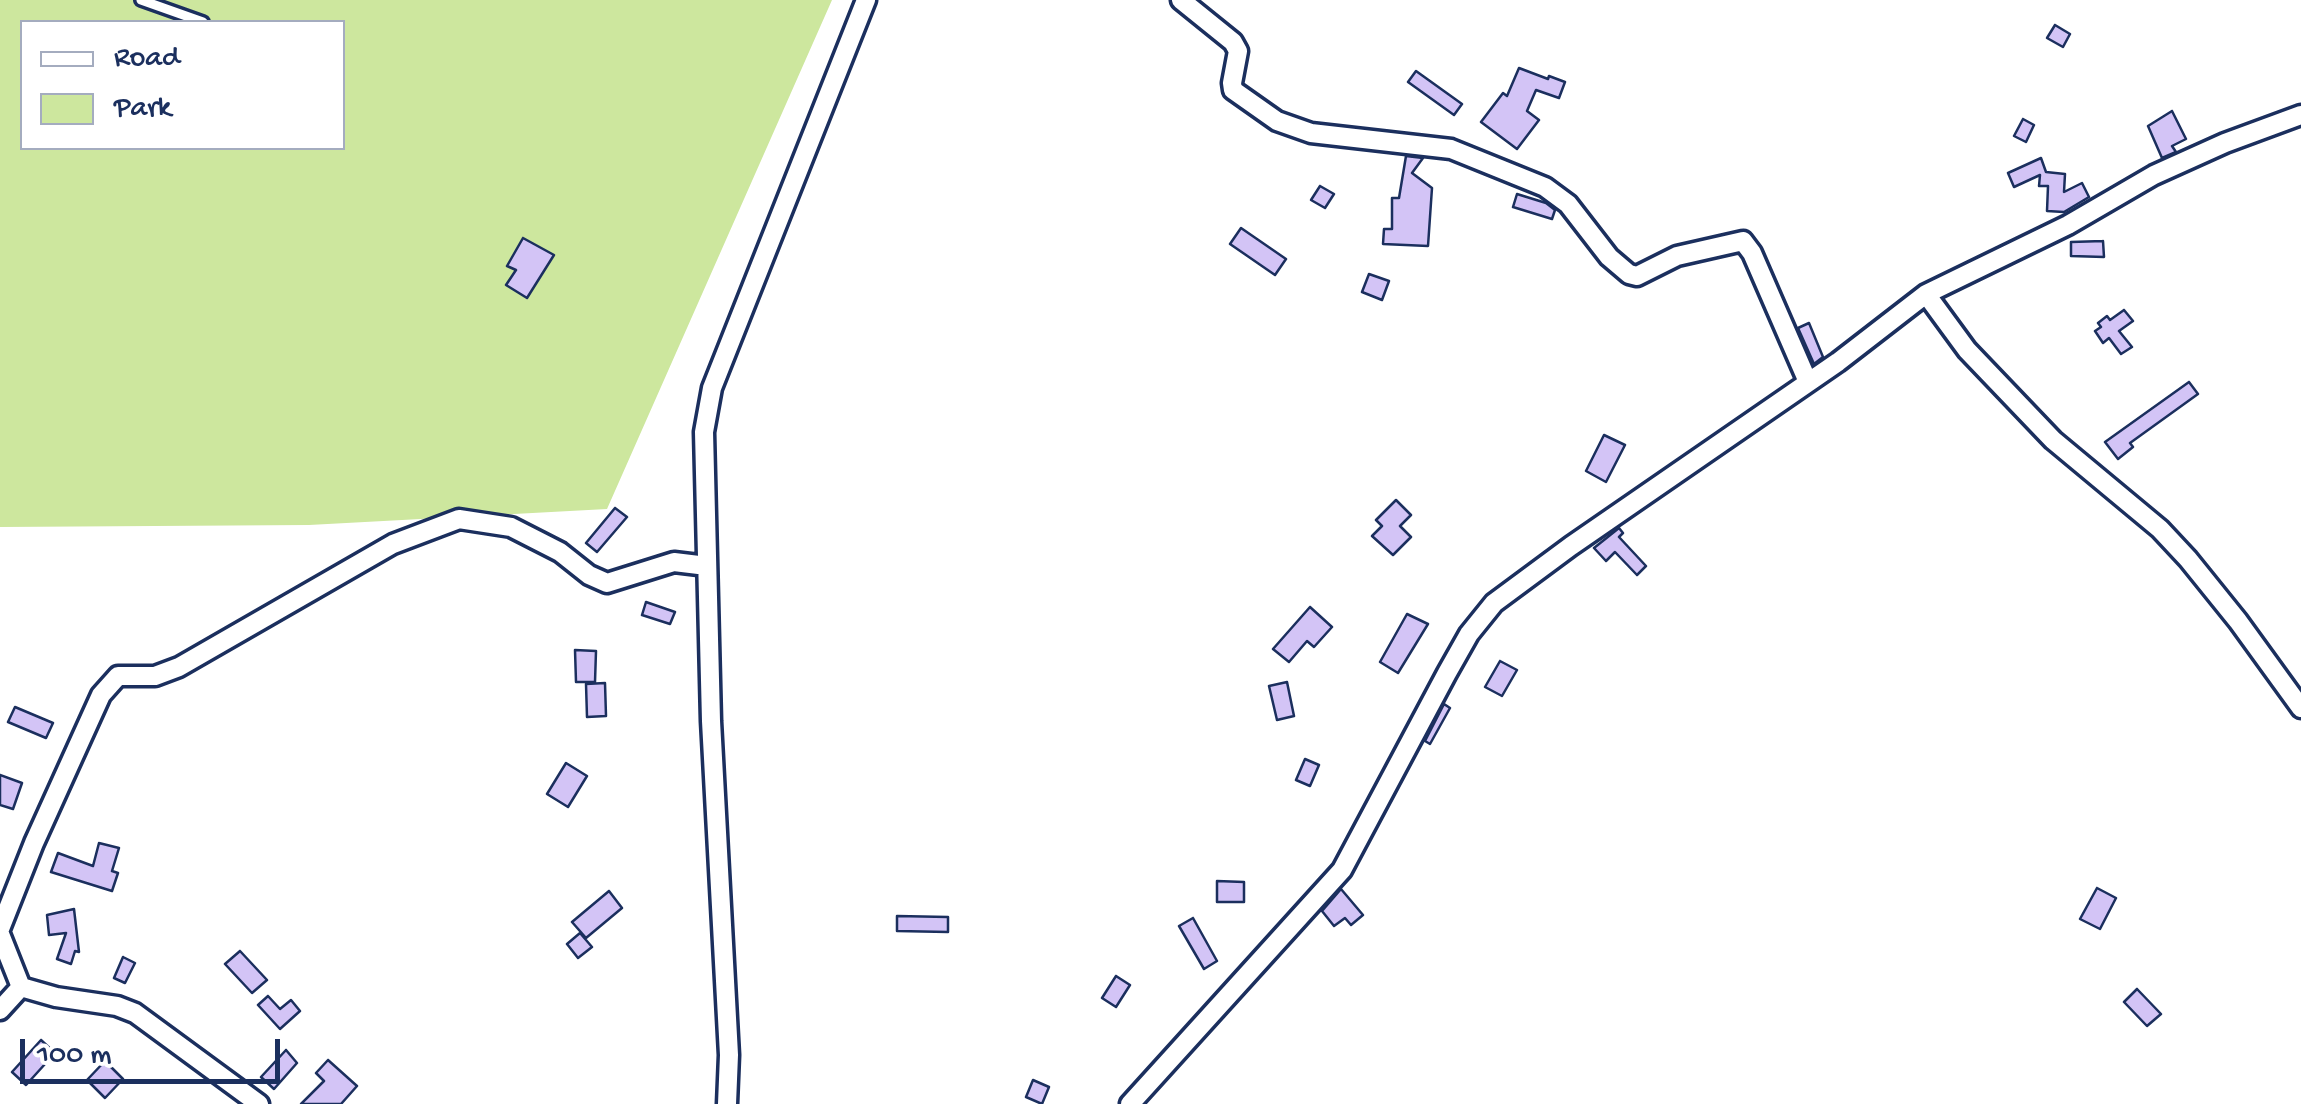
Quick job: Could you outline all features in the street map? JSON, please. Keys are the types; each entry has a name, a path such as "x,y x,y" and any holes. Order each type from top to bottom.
{"street":[{"path":"726,1104 728,1055 711,721 704,432 712,388 866,0"},
{"path":"1181,0 1233,42 1238,51 1234,90 1277,121 1311,132 1452,148 1545,187 1568,204 1609,257 1629,274 1637,276 1677,256 1743,241 1752,253 1808,382"},
{"path":"1130,1104 1342,870 1446,673 1469,634 1494,603 1926,294 2068,225 2154,175 2301,115"},
{"path":"1926,294 1967,350 2053,440 2169,539 2238,621 2301,708"},
{"path":"21,987 0,932 34,843 101,695 118,676 156,676 179,667 393,544 459,519 512,527 560,552 606,583 674,562 707,566"},
{"path":"0,1010 21,987"},
{"path":"21,987 135,1013 259,1104"}],"lane":[{"path":"141,0 172,5 200,20"}],"green space":[{"path":"0,0 832,0 607,509 309,525 0,527"}],"building":[{"path":"2055,25 2070,34 2063,47 2047,38"},
{"path":"1519,68 1565,82 1559,98 1536,90 1527,111 1539,120 1517,149 1481,122 1503,93 1507,96"},
{"path":"1416,71 1462,104 1454,115 1408,82"},
{"path":"2172,111 2186,139 2172,146 2176,152 2162,158 2148,126"},
{"path":"2023,119 2034,125 2026,142 2014,136"},
{"path":"1406,156 1423,158 1412,173 1432,188 1428,246 1383,244 1384,229 1392,229 1392,198 1399,198"},
{"path":"2041,158 2046,172 2065,174 2064,192 2082,183 2089,197 2064,212 2047,211 2048,186 2039,186 2040,175 2014,187 2008,173"},
{"path":"1320,186 1334,194 1325,208 1311,200"},
{"path":"1517,194 1546,203 1555,210 1552,219 1513,207"},
{"path":"1241,228 1286,259 1275,275 1230,244"},
{"path":"523,238 554,255 527,298 506,285 516,270 507,266"},
{"path":"2103,241 2104,257 2071,256 2071,242"},
{"path":"1369,274 1389,281 1382,300 1362,292"},
{"path":"2124,310 2133,321 2119,331 2132,347 2121,354 2109,338 2103,343 2095,331 2107,316 2110,320"},
{"path":"1809,323 1823,357 1814,364 1798,328"},
{"path":"2189,382 2198,394 2130,443 2133,447 2118,459 2105,442"},
{"path":"1604,435 1625,445 1606,482 1586,471"},
{"path":"1396,500 1411,515 1400,526 1411,537 1393,555 1372,536 1382,526 1376,520"},
{"path":"615,508 627,517 597,552 586,543"},
{"path":"1619,528 1623,533 1619,537 1646,566 1637,575 1615,552 1606,561 1594,548"},
{"path":"646,602 675,612 670,624 642,615"},
{"path":"1310,607 1332,627 1314,647 1307,641 1289,662 1273,649"},
{"path":"1407,614 1428,624 1398,673 1380,662"},
{"path":"575,650 596,651 595,682 576,682"},
{"path":"1500,661 1517,670 1502,696 1485,687"},
{"path":"1287,682 1294,716 1277,720 1269,686"},
{"path":"605,683 606,716 587,717 586,684"},
{"path":"1444,704 1450,708 1430,744 1425,741"},
{"path":"15,707 53,723 46,738 8,722"},
{"path":"1305,759 1319,765 1310,786 1296,780"},
{"path":"566,763 587,776 568,807 547,794"},
{"path":"0,775 22,783 13,809 0,805"},
{"path":"99,843 119,848 112,871 118,873 112,891 51,872 58,853 93,866"},
{"path":"1217,881 1244,882 1244,902 1217,902"},
{"path":"2097,888 2116,898 2100,929 2080,919"},
{"path":"1341,889 1363,915 1351,925 1345,918 1334,926 1322,911"},
{"path":"609,891 622,908 586,938 572,922"},
{"path":"74,909 79,952 75,951 71,964 57,959 66,933 49,935 47,915"},
{"path":"897,916 948,917 948,932 897,931"},
{"path":"1193,918 1217,961 1204,969 1179,926"},
{"path":"580,933 592,947 578,958 567,944"},
{"path":"240,951 267,980 252,993 225,964"},
{"path":"123,957 135,963 125,983 114,978"},
{"path":"1116,976 1130,985 1116,1007 1102,998"},
{"path":"2137,989 2161,1014 2147,1026 2124,1002"},
{"path":"268,996 280,1009 291,1000 300,1011 280,1029 258,1005"},
{"path":"41,1040 55,1053 26,1085 12,1072"},
{"path":"286,1050 297,1063 274,1089 261,1077"},
{"path":"328,1060 357,1086 341,1104 301,1104 324,1081 316,1073"},
{"path":"105,1061 123,1079 105,1098 87,1080"},
{"path":"1033,1080 1049,1087 1042,1104 1026,1097"}]}
